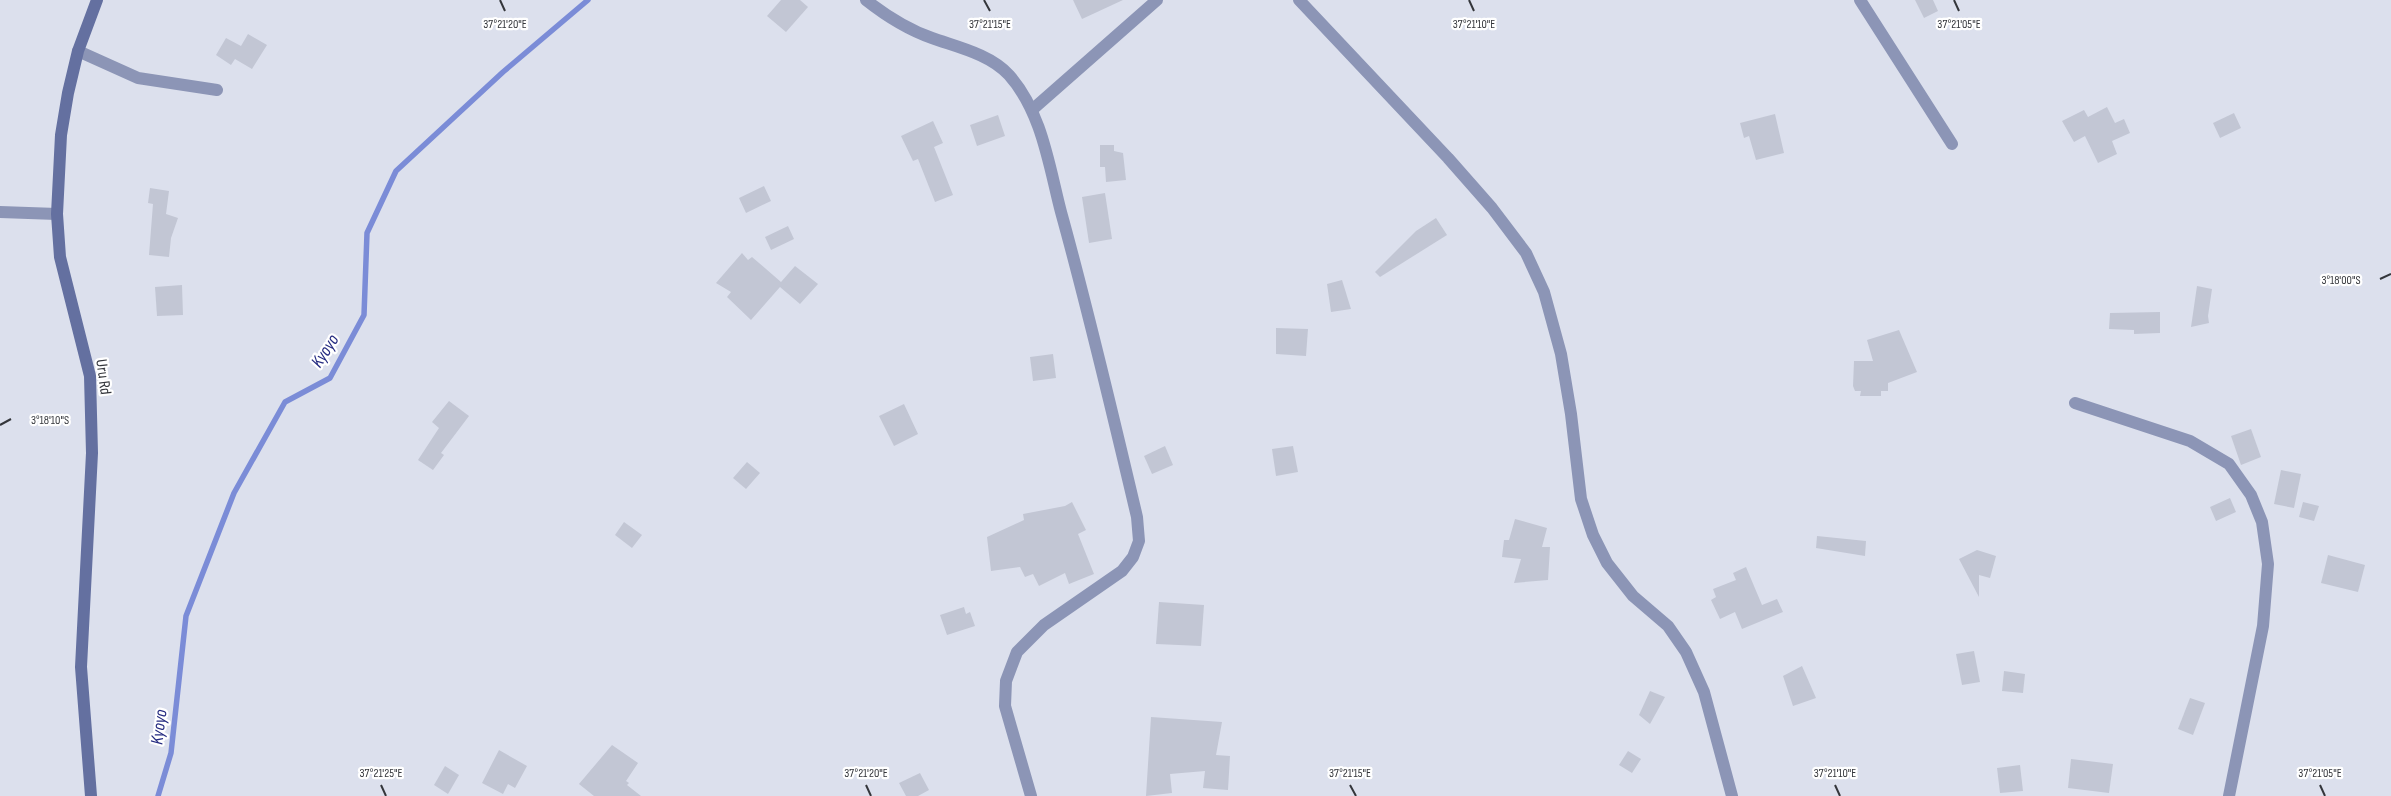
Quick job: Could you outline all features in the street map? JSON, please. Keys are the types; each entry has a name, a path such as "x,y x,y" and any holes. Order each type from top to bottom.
{"street":[{"name":"Uru Rd","path":"91,796 81,667 92,453 90,376 60,257 57,214 61,135 78,51 96,0"},
{"path":"866,0 879,10 930,38 964,48 989,60 1009,74 1033,109 1091,319 1137,517 1139,540 1133,557 1122,570 1044,625 1017,652 1006,681 1005,706 1031,796"},
{"path":"1033,109 1157,0"},
{"path":"1299,0 1448,158 1492,208 1526,253 1544,292 1561,354 1571,414 1581,499 1593,535 1607,563 1628,590 1668,626 1686,652 1704,692 1732,796"},
{"path":"1860,0 1952,144"},
{"path":"78,51 138,78 217,90"},
{"path":"0,212 57,214"},
{"path":"2075,403 2190,441 2229,464 2251,495 2255,504 2262,522 2268,564 2263,626 2229,796"}],"building":[{"path":"781,0 800,0 808,7 786,32 767,16"},
{"path":"1073,0 1123,0 1082,19"},
{"path":"1915,0 1933,0 1938,11 1924,18"},
{"path":"248,34 267,45 252,69 235,59 231,65 216,55 226,38 241,46"},
{"path":"2107,107 2115,123 2124,119 2130,133 2112,141 2117,154 2098,163 2085,136 2074,142 2062,121 2084,110 2088,117"},
{"path":"2234,113 2241,128 2220,138 2213,123"},
{"path":"1775,114 1784,153 1756,160 1749,136 1744,138 1740,123"},
{"path":"998,115 1005,136 977,146 970,125"},
{"path":"933,121 943,143 934,147 953,195 935,202 918,159 913,161 901,136"},
{"path":"1100,145 1114,145 1114,151 1123,153 1126,180 1106,182 1105,167 1100,167"},
{"path":"764,186 771,201 746,213 739,198"},
{"path":"150,188 169,191 166,214 178,218 171,238 169,257 149,255 153,204 148,203"},
{"path":"1105,193 1112,239 1089,243 1082,197"},
{"path":"1436,218 1447,235 1380,277 1375,272 1416,231"},
{"path":"788,226 794,239 771,250 765,237"},
{"path":"742,253 748,260 752,257 781,282 795,266 818,284 800,304 780,287 751,320 727,297 731,292 716,283"},
{"path":"1342,280 1351,309 1331,312 1327,284"},
{"path":"182,285 183,315 157,316 155,287"},
{"path":"2197,286 2212,289 2208,316 2209,323 2191,327"},
{"path":"2160,312 2160,333 2134,334 2134,330 2109,329 2110,313"},
{"path":"1276,328 1308,329 1306,356 1276,354"},
{"path":"1899,330 1917,372 1888,383 1888,391 1881,391 1881,396 1860,396 1861,391 1855,391 1853,386 1854,361 1873,361 1867,340"},
{"path":"1053,354 1056,378 1033,381 1030,357"},
{"path":"449,401 469,416 441,453 444,455 433,470 418,460 439,428 432,422"},
{"path":"904,404 918,434 894,446 879,416"},
{"path":"2251,429 2261,457 2241,465 2231,436"},
{"path":"1165,446 1173,465 1152,474 1144,456"},
{"path":"1293,446 1298,472 1276,476 1272,449"},
{"path":"747,462 760,473 746,489 733,478"},
{"path":"2281,470 2301,474 2294,508 2274,504"},
{"path":"2230,498 2236,512 2216,521 2210,507"},
{"path":"1072,502 1086,530 1078,534 1094,574 1069,584 1065,573 1039,586 1033,574 1025,577 1020,567 991,571 987,537 1024,520 1023,514 1065,506"},
{"path":"2303,502 2319,506 2314,521 2299,517"},
{"path":"1515,519 1547,528 1542,547 1550,547 1548,580 1514,583 1521,559 1502,557 1504,540 1509,540"},
{"path":"624,522 642,535 632,548 615,535"},
{"path":"1817,536 1866,541 1865,556 1816,548"},
{"path":"1977,550 1996,556 1990,578 1979,575 1979,597 1959,559"},
{"path":"2328,555 2365,565 2358,592 2321,583"},
{"path":"1746,567 1762,605 1777,599 1783,612 1742,629 1735,612 1720,619 1711,600 1716,597 1713,589 1736,580 1733,573"},
{"path":"1159,602 1204,605 1201,646 1156,644"},
{"path":"964,607 966,614 970,612 975,626 947,635 940,615"},
{"path":"1974,651 1980,682 1962,685 1956,654"},
{"path":"1802,666 1816,698 1793,706 1783,676"},
{"path":"2004,671 2025,674 2023,693 2002,691"},
{"path":"1650,691 1665,697 1650,724 1639,715"},
{"path":"2190,698 2205,703 2193,735 2178,729"},
{"path":"1151,717 1222,722 1216,755 1230,756 1228,790 1203,788 1205,771 1170,774 1172,793 1146,796"},
{"path":"612,745 638,763 626,781 629,783 627,785 641,796 594,796 579,784"},
{"path":"499,750 527,766 515,788 508,784 503,794 482,783"},
{"path":"1628,751 1641,759 1632,773 1619,765"},
{"path":"2071,759 2113,764 2109,793 2068,788"},
{"path":"2020,765 2023,791 2000,793 1997,768"},
{"path":"445,766 459,775 448,794 434,785"},
{"path":"920,773 929,790 918,796 906,796 899,783"}],"waterway":[{"name":"Kyoyo","path":"158,796 171,753 186,616 234,493 285,402 330,378 364,315 367,233 396,171 503,72 588,0"}]}
